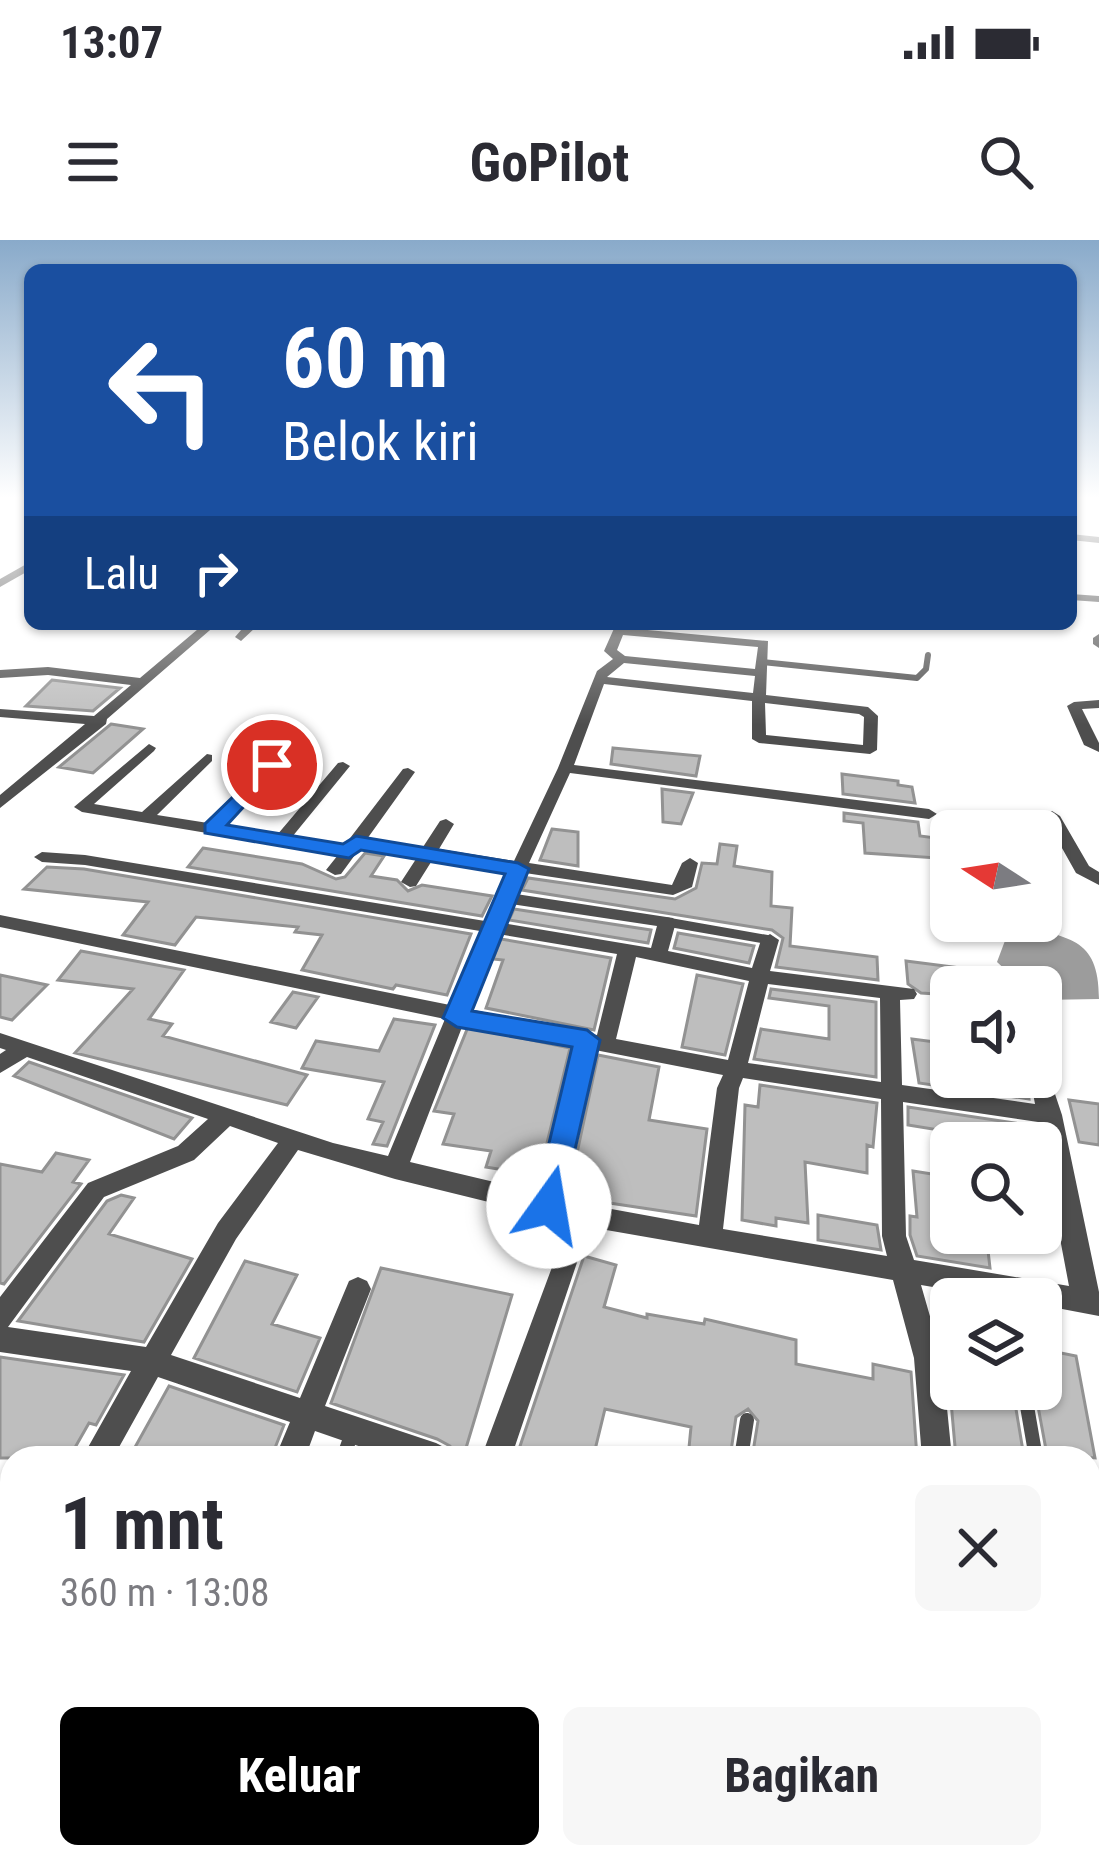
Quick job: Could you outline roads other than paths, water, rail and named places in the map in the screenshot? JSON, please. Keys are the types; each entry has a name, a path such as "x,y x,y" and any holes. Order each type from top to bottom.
{"street":[{"path":"0,803 205,630"},
{"path":"619,630 610,653 622,659"},
{"path":"602,680 761,698 863,710 871,716 870,750 761,740 761,698 761,667 764,645 645,630"},
{"path":"395,1169 491,928 607,664 622,659 761,667"},
{"path":"0,674 48,671 141,682"},
{"path":"1099,704 1074,706 1091,745 1099,748"},
{"path":"0,713 101,721"},
{"path":"149,748 82,807 281,840 427,854 674,890 683,886 690,863"},
{"path":"146,817 207,758"},
{"path":"212,829 272,765"},
{"path":"281,840 343,766"},
{"path":"565,768 929,814"},
{"path":"335,870 408,772"},
{"path":"410,883 446,824"},
{"path":"1062,834 1082,869 1099,880"},
{"path":"42,857 628,950 757,976 898,993 894,1236 903,1273 930,1338"},
{"path":"506,898 667,922 658,955"},
{"path":"0,921 457,1018 738,1068 1051,1115"},
{"path":"710,1235 722,1117 770,940"},
{"path":"549,1206 596,1041 628,950"},
{"path":"0,1040 395,1169 579,1215 1092,1303 1046,1098"},
{"path":"0,1065 26,1047"},
{"path":"0,1318 96,1190 186,1153 225,1117"},
{"path":"104,1446 227,1231 294,1138"},
{"path":"500,1446 574,1243 579,1215"},
{"path":"295,1446 358,1289"},
{"path":"0,1339 150,1361 404,1446"},
{"path":"937,1446 938,1410"}],"lane":[{"path":"761,667 917,678 926,669 928,655"},
{"path":"667,922 770,940"},
{"path":"1028,1410 1034,1446"},
{"path":"743,1446 746,1420"},
{"path":"348,1446 354,1427"}]}
